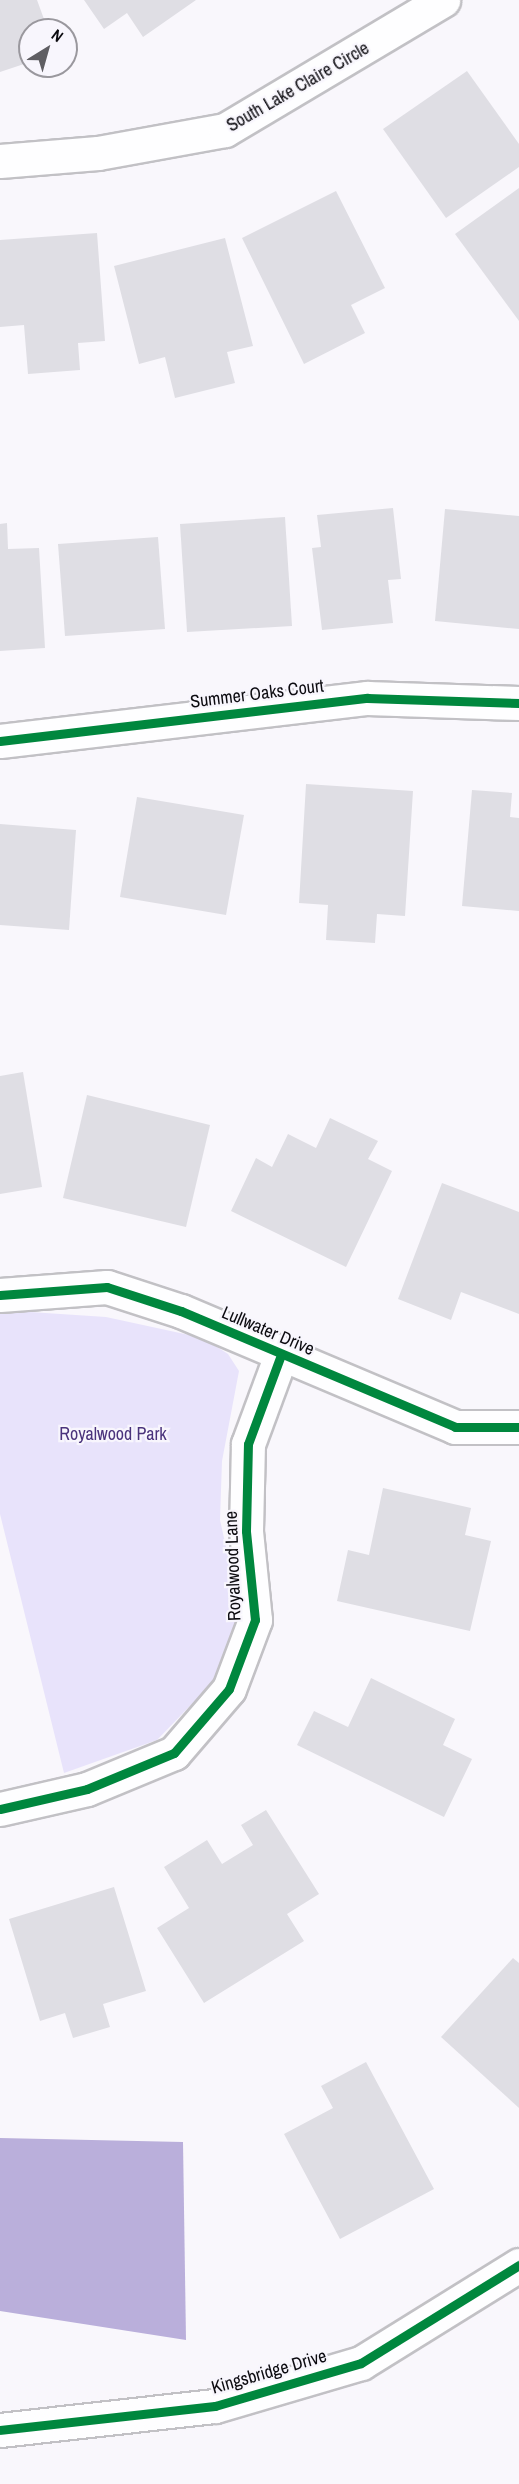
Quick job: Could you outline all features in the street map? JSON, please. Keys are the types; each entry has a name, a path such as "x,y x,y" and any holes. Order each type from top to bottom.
{"street":[{"name":"South Lake Claire Circle","path":"0,161 99,153 225,130 443,0"},
{"name":"Summer Oaks Court","path":"0,741 367,698 519,703"},
{"name":"Lullwater Drive","path":"0,1295 107,1287 181,1311 281,1355 455,1426 519,1427"},
{"name":"Royalwood Lane","path":"0,1809 87,1789 174,1753 229,1689 255,1620 246,1531 248,1444 281,1355"},
{"name":"Kingsbridge Drive","path":"0,2430 215,2406 361,2363 519,2265"},
{"name":"Kingsbridge Drive","path":"0,2414 42,2424"}],"green space":[{"name":"Royalwood Park","path":"15,1311 106,1317 203,1338 228,1354 239,1371 222,1461 220,1520 241,1614 216,1679 157,1740 64,1773 0,1514 0,1313"}],"shaded area":[{"path":"0,2138 183,2142 186,2340 0,2311"}],"building":[{"path":"0,0 37,0 44,18 18,18 18,66 0,72"},
{"path":"84,0 196,0 143,37 127,13 104,29"},
{"path":"467,71 519,144 519,167 446,218 383,129"},
{"path":"519,188 519,321 455,234"},
{"path":"336,191 385,288 351,305 365,333 304,364 242,238"},
{"path":"97,233 105,341 78,343 80,370 28,374 24,325 0,327 0,240"},
{"path":"225,238 253,346 227,352 235,383 175,398 165,357 139,364 114,266"},
{"path":"393,508 401,579 388,580 393,623 322,630 312,548 321,547 317,515"},
{"path":"445,509 519,516 519,629 435,621"},
{"path":"285,517 292,626 187,632 180,524"},
{"path":"7,523 8,549 39,548 45,648 0,651 0,524"},
{"path":"158,537 165,629 65,636 58,544"},
{"path":"306,784 413,791 405,916 377,914 375,943 326,940 328,905 299,903"},
{"path":"472,790 512,793 510,817 519,818 519,911 462,906"},
{"path":"137,797 244,815 226,915 120,897"},
{"path":"0,824 76,830 69,930 0,925"},
{"path":"23,1072 42,1187 0,1194 0,1076"},
{"path":"87,1095 210,1125 186,1227 63,1198"},
{"path":"330,1118 378,1141 368,1159 392,1171 346,1267 231,1211 256,1158 272,1167 288,1134 316,1148"},
{"path":"442,1183 519,1212 519,1314 461,1292 451,1320 398,1299"},
{"path":"383,1488 471,1508 465,1535 491,1541 470,1631 337,1601 348,1550 369,1555"},
{"path":"371,1678 455,1719 443,1745 472,1759 444,1817 297,1745 314,1711 348,1727"},
{"path":"266,1810 319,1894 287,1914 304,1941 204,2003 157,1928 189,1908 164,1867 207,1840 222,1864 253,1845 241,1825"},
{"path":"114,1887 146,1991 103,2004 110,2027 73,2038 65,2013 40,2021 9,1919"},
{"path":"513,1958 519,1963 519,2108 441,2037"},
{"path":"366,2062 434,2189 340,2239 284,2134 333,2108 321,2086"}],"cycle path":[{"path":"0,741 367,698 519,703"},
{"path":"0,1295 107,1287 181,1311 455,1427 519,1427"},
{"path":"0,1809 87,1789 174,1753 229,1689 255,1620 246,1531 248,1444 281,1355"},
{"path":"0,2430 215,2406 361,2363 519,2265"}]}
